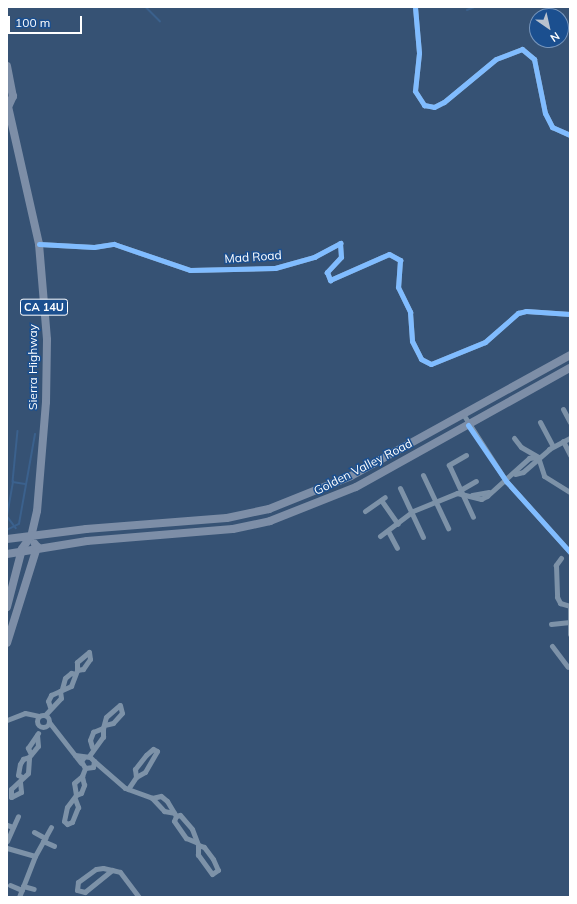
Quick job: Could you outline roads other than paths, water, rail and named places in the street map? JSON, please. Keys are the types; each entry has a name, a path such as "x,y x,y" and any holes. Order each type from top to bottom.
{"main road":[{"name":"Sierra Highway","path":"7,66 13,96 8,104 39,244 47,340 46,402 39,491 31,536 22,549 7,607"},
{"name":"Golden Valley Road","path":"7,539 227,518 269,509 351,476 570,355"},
{"name":"Golden Valley Road","path":"7,554 22,549 37,547 155,538 270,521 356,487 570,368"},
{"path":"7,642 37,547 31,536"}],"street":[{"path":"415,7 419,53 415,91 424,105 434,106 444,102 496,59 522,49 534,59 545,113 552,127 570,135"},
{"name":"Mad Road","path":"39,244 94,247 114,244 190,270 275,268 314,257 340,243 342,257 327,272 330,280 388,254 400,260 398,287 410,312 412,341 422,359 431,364 485,342 518,313 526,311 570,314"},
{"path":"564,409 570,422"},
{"path":"463,414 468,425 506,482 570,552"},
{"path":"540,422 553,446"},
{"path":"514,438 521,447 538,457 544,476 570,492"},
{"path":"463,491 472,494 489,492 506,482 529,458 538,457 553,446 570,438"},
{"path":"563,441 570,455"},
{"path":"466,455 449,465 463,491 473,517"},
{"path":"424,475 448,528"},
{"path":"380,536 412,512 463,491 476,481"},
{"path":"400,488 424,537"},
{"path":"366,511 383,499 398,524"},
{"path":"388,531 397,548"},
{"path":"561,558 556,564 557,597 560,603 570,607 570,634"},
{"path":"551,624 569,622"},
{"path":"552,646 568,663"},
{"path":"38,719 45,715 50,707 61,698 61,690 65,678 71,673 76,672 71,686 61,690 51,695 48,700 50,707"},
{"path":"7,720 25,713 38,719 43,728 56,732"},
{"path":"45,715 56,732 85,768"},
{"path":"37,735 38,746 30,756 23,759 20,764 18,775 21,780 30,767 30,756 28,748 37,735 49,722"},
{"path":"81,763 92,747 103,736 104,726 91,736 92,747"},
{"path":"128,789 136,777 145,772 156,758 157,751 150,750 143,758 134,772 136,777"},
{"path":"75,755 86,757 94,761 100,768 128,789 152,798 164,811 175,815 180,815 192,829 197,844 198,855 212,874 218,870 204,847 197,844 186,838 174,821 175,815 172,806 160,796 152,798"},
{"path":"92,767 94,761"},
{"path":"85,768 100,768"},
{"path":"82,776 74,783 76,797 83,789 82,776 85,768"},
{"path":"7,841 18,816"},
{"path":"7,825 13,827"},
{"path":"19,897 35,856 51,827"},
{"path":"34,832 54,846"},
{"path":"7,848 35,856"},
{"path":"112,870 85,892 77,890 78,882 96,869 112,870 120,872 139,897"},
{"path":"10,885 34,889"}],"waterway":[{"path":"146,7 160,21"},
{"path":"467,10 475,7"},
{"path":"18,431 13,482 25,484"},
{"path":"7,530 19,524 35,434"},
{"path":"7,516 13,482"},
{"path":"7,516 16,528"}]}
